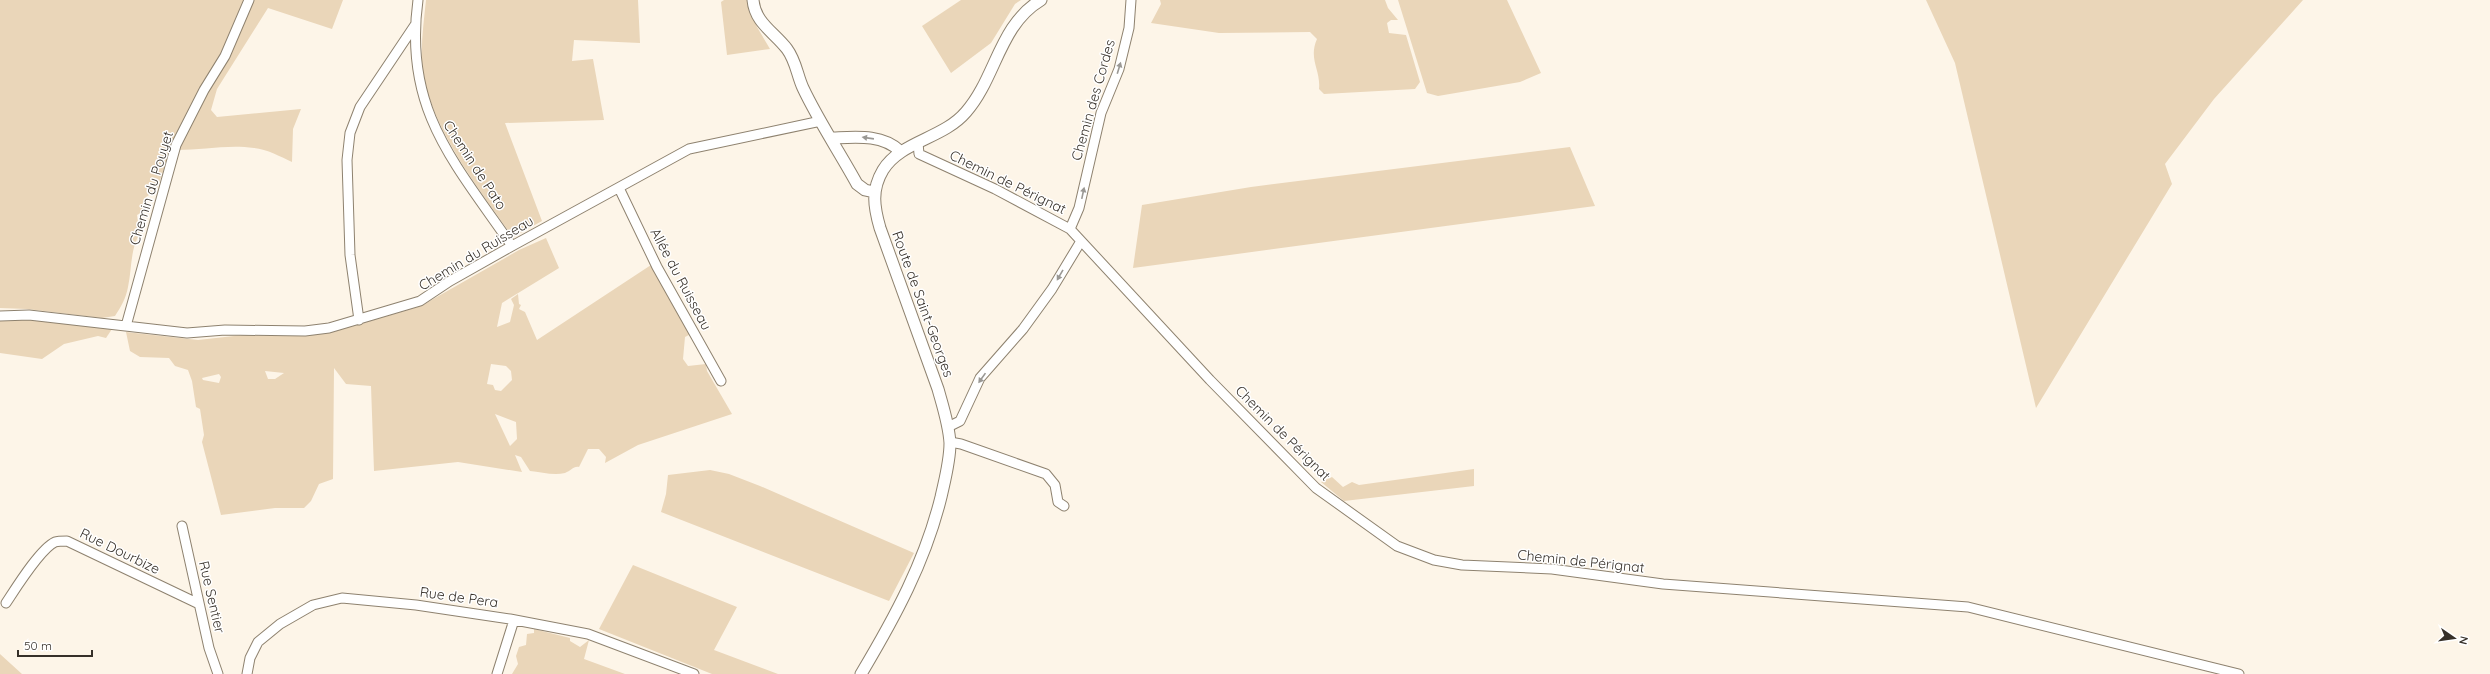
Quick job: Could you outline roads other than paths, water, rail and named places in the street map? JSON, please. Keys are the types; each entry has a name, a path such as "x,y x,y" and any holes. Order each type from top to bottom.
{"street":[{"name":"Chemin du Pouyet","path":"126,326 176,145 204,90 225,56 249,0"},
{"name":"Chemin de Pato","path":"418,0 415,25 418,73 422,96 432,123 447,151 512,246"},
{"path":"753,0 756,13 763,26 786,48 794,61 802,88 821,121 833,138 857,184 865,190 874,192 884,169 900,151 956,123 971,106 1015,22 1031,6 1041,0"},
{"name":"Chemin des Cordes","path":"1070,230 1079,208 1101,113 1119,69 1128,28 1131,0"},
{"path":"359,320 350,255 347,160 350,133 360,107 415,25"},
{"name":"Chemin du Ruisseau","path":"0,316 30,315 186,333 225,330 305,331 328,328 420,301 450,281 689,149 821,121"},
{"path":"833,138 867,137 892,144 900,151"},
{"name":"Chemin de Pérignat","path":"918,143 920,154 1001,193 1070,230 1210,380 1316,488 1397,546 1434,560 1462,565 1552,569 1663,584 1968,607 2239,674"},
{"name":"Allée du Ruisseau","path":"619,188 657,267 721,381"},
{"name":"Route de Saint-Georges","path":"861,674 908,590 926,549 943,490 949,459 950,442 948,427 938,390 880,228 874,207 874,192"},
{"path":"948,427 960,421 980,378 1023,329 1052,289 1081,241"},
{"path":"950,442 961,444 1046,474 1055,485 1058,502 1064,506"},
{"name":"Rue Sentier","path":"182,526 209,648 218,674"},
{"name":"Rue Dourbize","path":"6,603 34,564 48,548 56,542 68,541 199,604"},
{"name":"Rue de Pera","path":"247,674 250,658 258,642 280,624 313,605 342,598 416,605 514,620 588,634 694,674"},
{"path":"498,674 514,620"}]}
